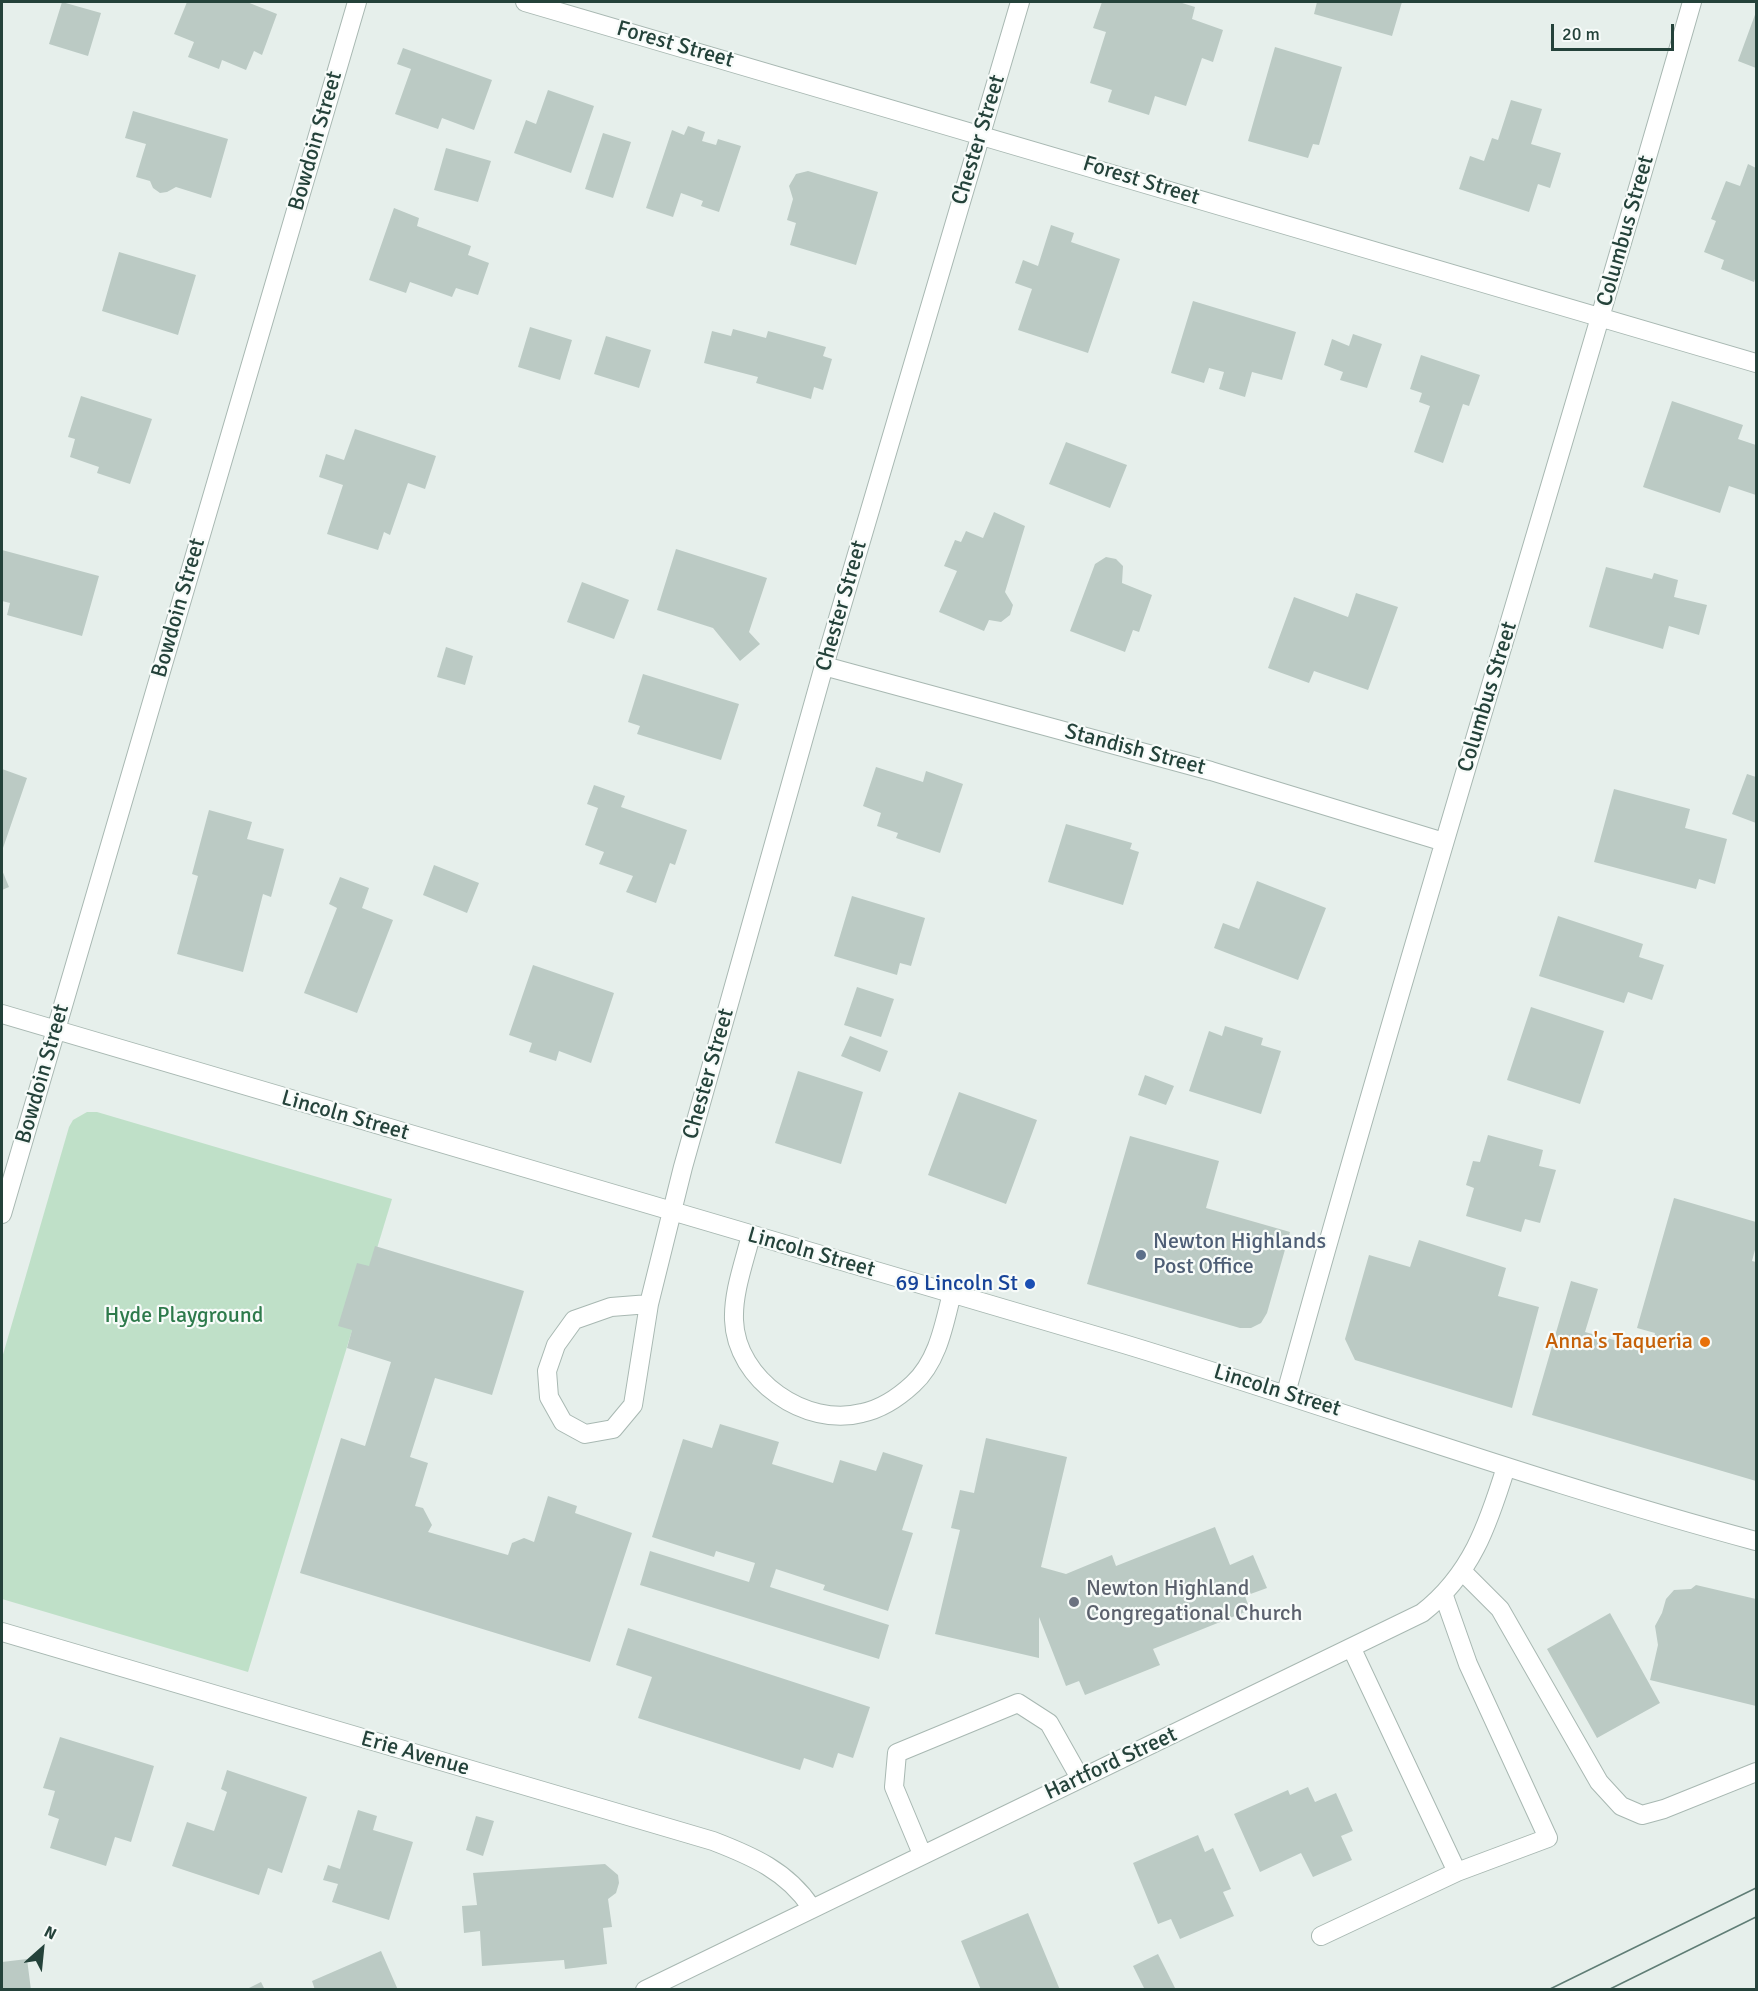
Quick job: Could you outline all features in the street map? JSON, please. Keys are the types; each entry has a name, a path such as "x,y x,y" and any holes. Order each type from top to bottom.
{"street":[{"name":"Bowdoin Street","path":"2,1214 357,2"},
{"name":"Forest Street","path":"525,2 1756,363"},
{"name":"Chester Street","path":"649,1304 611,1307 574,1320 556,1345 547,1371 549,1398 563,1422 585,1434 613,1429 633,1405 649,1304 671,1212 824,666 1020,2"},
{"name":"Columbus Street","path":"1286,1393 1444,842 1601,318 1692,2"},
{"name":"Standish Street","path":"824,666 1211,771 1444,842"},
{"name":"Lincoln Street","path":"2,1014 1286,1393 1634,1508 1756,1541"},
{"path":"751,1235 735,1301 734,1322 738,1340 757,1376 773,1392 792,1404 814,1411 840,1415 861,1414 880,1407 914,1383 937,1349 952,1293"},
{"name":"Hartford Street","path":"645,1989 811,1907 1352,1649 1422,1613 1444,1596 1462,1572 1493,1507 1506,1467"},
{"path":"1462,1572 1500,1609 1599,1782 1621,1806 1641,1815 1664,1809 1756,1772"},
{"path":"1321,1936 1457,1872 1548,1838 1468,1664 1444,1596"},
{"name":"Erie Avenue","path":"2,1632 713,1841 764,1863 783,1875 799,1890 811,1907"},
{"path":"1352,1649 1457,1872"},
{"path":"922,1854 894,1787 897,1753 1018,1703 1049,1723 1080,1778"}],"green space":[{"name":"Hyde Playground","path":"87,1112 97,1112 392,1199 248,1672 2,1599 2,1358 69,1127 73,1120"}],"building":[{"path":"62,2 101,13 88,56 49,44"},
{"path":"187,2 247,2 277,14 262,55 254,51 246,70 222,60 219,69 188,57 194,42 174,34"},
{"path":"1102,2 1179,2 1195,7 1192,19 1223,30 1213,62 1202,58 1186,106 1155,96 1149,115 1108,102 1112,90 1090,83 1106,32 1093,28"},
{"path":"1317,2 1402,2 1392,36 1314,14"},
{"path":"1756,12 1756,68 1738,61"},
{"path":"1275,47 1342,67 1319,145 1313,144 1308,158 1248,141"},
{"path":"403,48 492,80 474,130 442,118 438,129 395,114 411,69 397,64"},
{"path":"548,90 594,106 571,173 514,153 526,120 536,124"},
{"path":"1511,100 1542,109 1531,144 1561,153 1550,188 1538,184 1529,212 1459,189 1470,156 1484,161 1492,138 1498,140"},
{"path":"133,111 228,139 211,198 176,187 160,193 153,188 150,181 136,177 146,144 125,138"},
{"path":"688,126 705,132 702,141 716,145 718,139 741,146 719,212 701,206 703,201 681,193 673,217 646,208 672,130 684,135"},
{"path":"603,133 631,142 613,198 585,189"},
{"path":"446,148 491,161 478,202 434,190"},
{"path":"1748,164 1756,168 1756,276 1754,282 1721,269 1724,260 1704,252 1716,221 1711,219 1726,181 1740,186"},
{"path":"808,171 878,192 856,265 790,245 796,223 787,220 793,199 789,186 796,174"},
{"path":"394,208 419,218 417,226 471,246 468,255 489,263 478,295 456,288 452,297 410,282 406,293 369,280"},
{"path":"1051,225 1074,233 1071,242 1120,259 1088,353 1018,330 1032,289 1015,283 1023,260 1038,266"},
{"path":"119,252 196,275 178,335 102,311"},
{"path":"1193,301 1296,332 1282,380 1252,372 1245,397 1219,389 1224,372 1209,368 1204,383 1171,373"},
{"path":"530,327 572,340 560,380 518,367"},
{"path":"733,329 766,338 768,331 826,347 823,356 832,359 823,390 814,387 811,399 756,383 758,377 704,363 712,331 731,336"},
{"path":"1353,334 1382,344 1367,388 1340,380 1343,372 1324,365 1332,339 1349,346"},
{"path":"606,336 651,350 639,388 594,374"},
{"path":"1421,355 1480,375 1469,406 1463,404 1443,463 1414,452 1430,406 1419,402 1422,393 1410,389"},
{"path":"81,396 152,419 130,484 97,473 99,467 70,457 75,439 68,437"},
{"path":"1672,401 1743,425 1738,439 1756,445 1756,495 1729,486 1720,513 1643,487"},
{"path":"355,429 436,456 425,489 408,483 390,535 384,532 378,550 327,534 343,485 319,477 326,454 344,460"},
{"path":"1066,442 1127,465 1110,508 1049,484"},
{"path":"994,512 1025,526 1005,592 1013,605 1010,615 1001,622 989,620 984,631 939,612 957,571 944,566 955,540 961,542 966,531 983,538"},
{"path":"676,549 767,578 749,632 760,644 740,661 713,628 657,610"},
{"path":"2,550 99,576 82,636 7,615 10,603 2,601"},
{"path":"1106,557 1116,559 1123,566 1122,583 1152,595 1139,632 1133,630 1125,652 1070,631 1095,564"},
{"path":"1606,567 1652,579 1654,573 1678,580 1674,597 1707,605 1699,635 1669,626 1663,649 1589,627"},
{"path":"582,582 629,600 614,639 567,622"},
{"path":"1356,593 1398,607 1368,690 1314,671 1309,683 1268,668 1294,597 1348,617"},
{"path":"446,647 473,656 465,685 437,677"},
{"path":"643,674 739,704 721,760 637,734 640,726 628,722"},
{"path":"876,767 923,782 926,771 963,784 940,853 896,838 898,833 877,826 881,813 863,806"},
{"path":"2,769 27,778 2,851"},
{"path":"1747,774 1756,777 1756,823 1732,814"},
{"path":"594,785 625,796 621,807 687,830 675,865 670,863 656,903 626,892 633,876 599,864 604,852 585,845 598,808 587,804"},
{"path":"1614,789 1690,809 1685,828 1727,839 1715,884 1699,879 1696,889 1594,862"},
{"path":"209,810 252,822 247,839 284,849 271,897 263,894 243,972 177,954 198,876 192,874"},
{"path":"1066,824 1132,843 1130,849 1139,852 1123,905 1048,882"},
{"path":"434,865 479,883 467,913 423,895"},
{"path":"2,870 9,887 2,890"},
{"path":"340,877 369,888 362,908 393,920 357,1013 304,993 337,908 329,904"},
{"path":"1257,881 1326,908 1298,980 1214,948 1223,923 1239,929"},
{"path":"852,896 925,918 911,966 900,963 897,975 834,956"},
{"path":"1558,916 1643,944 1639,957 1664,965 1652,1000 1628,992 1624,1003 1539,976"},
{"path":"533,965 614,993 591,1063 559,1051 556,1061 529,1052 532,1043 509,1035"},
{"path":"857,987 894,999 881,1037 844,1025"},
{"path":"1531,1007 1604,1031 1580,1104 1507,1080"},
{"path":"1225,1026 1263,1038 1261,1045 1281,1051 1261,1114 1189,1091 1209,1031 1222,1036"},
{"path":"850,1036 888,1051 880,1072 841,1056"},
{"path":"798,1071 863,1092 841,1164 775,1143"},
{"path":"1145,1075 1174,1086 1166,1105 1138,1095"},
{"path":"959,1092 1037,1120 1006,1204 928,1175"},
{"path":"1488,1135 1543,1150 1539,1166 1556,1170 1540,1223 1525,1219 1521,1232 1466,1216 1474,1188 1466,1185 1473,1161 1480,1162"},
{"path":"1130,1136 1219,1161 1206,1208 1290,1232 1267,1313 1261,1323 1251,1328 1240,1328 1087,1284"},
{"name":"Anna's Taqueria","path":"1674,1198 1756,1222 1756,1246 1752,1261 1756,1262 1756,1481 1532,1415 1571,1281 1598,1289 1585,1332 1651,1350 1655,1333 1637,1328"},
{"path":"1419,1240 1506,1268 1498,1296 1539,1307 1512,1408 1355,1360 1345,1339 1369,1255 1410,1267"},
{"path":"375,1246 524,1291 492,1395 435,1378 410,1457 428,1463 415,1506 423,1508 432,1525 428,1532 508,1555 512,1543 524,1538 534,1542 548,1496 577,1506 575,1513 632,1533 590,1662 300,1573 341,1438 365,1446 391,1362 347,1348 352,1330 338,1326 357,1263 369,1266"},
{"path":"720,1424 779,1442 772,1464 833,1483 840,1460 876,1471 883,1452 923,1465 902,1530 913,1533 888,1611 823,1590 825,1585 776,1569 770,1587 889,1625 879,1659 640,1585 650,1551 749,1582 755,1563 716,1551 714,1557 652,1537 683,1439 712,1448"},
{"path":"986,1438 1067,1457 1041,1567 1066,1574 1112,1555 1116,1566 1215,1527 1230,1565 1253,1555 1267,1588 1245,1596 1250,1610 1153,1649 1160,1665 1085,1695 1079,1681 1066,1686 1039,1617 1039,1658 935,1634 960,1530 951,1528 960,1490 974,1493"},
{"path":"1696,1585 1756,1599 1756,1706 1650,1680 1658,1645 1655,1626 1666,1599 1674,1590 1691,1589"},
{"path":"1610,1613 1660,1703 1597,1738 1547,1649"},
{"path":"628,1628 870,1707 853,1758 838,1753 833,1768 804,1758 800,1770 638,1718 652,1677 616,1665"},
{"path":"60,1737 154,1766 131,1842 115,1837 106,1866 50,1848 59,1819 48,1815 55,1791 43,1788"},
{"path":"227,1770 307,1797 282,1873 268,1868 259,1895 172,1866 187,1822 214,1831 227,1792 221,1789"},
{"path":"1308,1787 1315,1802 1336,1793 1353,1831 1341,1836 1352,1860 1313,1877 1301,1853 1260,1872 1234,1814 1288,1790 1290,1795"},
{"path":"358,1810 377,1816 373,1830 413,1842 389,1920 332,1902 338,1884 323,1880 328,1865 340,1869"},
{"path":"476,1816 494,1821 483,1856 466,1850"},
{"path":"1198,1835 1205,1852 1213,1848 1231,1889 1223,1892 1234,1916 1180,1939 1171,1919 1158,1924 1133,1863"},
{"path":"605,1864 618,1875 619,1883 616,1893 608,1899 612,1927 603,1928 607,1964 565,1969 564,1960 482,1966 480,1931 464,1933 462,1906 477,1905 473,1873"},
{"path":"1028,1913 1060,1990 981,1990 961,1941"},
{"path":"381,1951 398,1990 315,1990 312,1981"},
{"path":"1158,1954 1176,1990 1145,1990 1133,1966"},
{"path":"27,1959 31,1990 2,1990 2,1962"},
{"path":"261,1982 265,1990 245,1990"}],"tram line":[{"path":"1548,1990 1756,1888"},
{"path":"1608,1990 1756,1917"}],"place":[{"name":"Newton Highlands Post Office","path":"1141,1255"},
{"name":"69 Lincoln St","path":"1030,1284"},
{"name":"Anna's Taqueria","path":"1705,1342"},
{"name":"Newton Highland Congregational Church","path":"1074,1602"}]}
